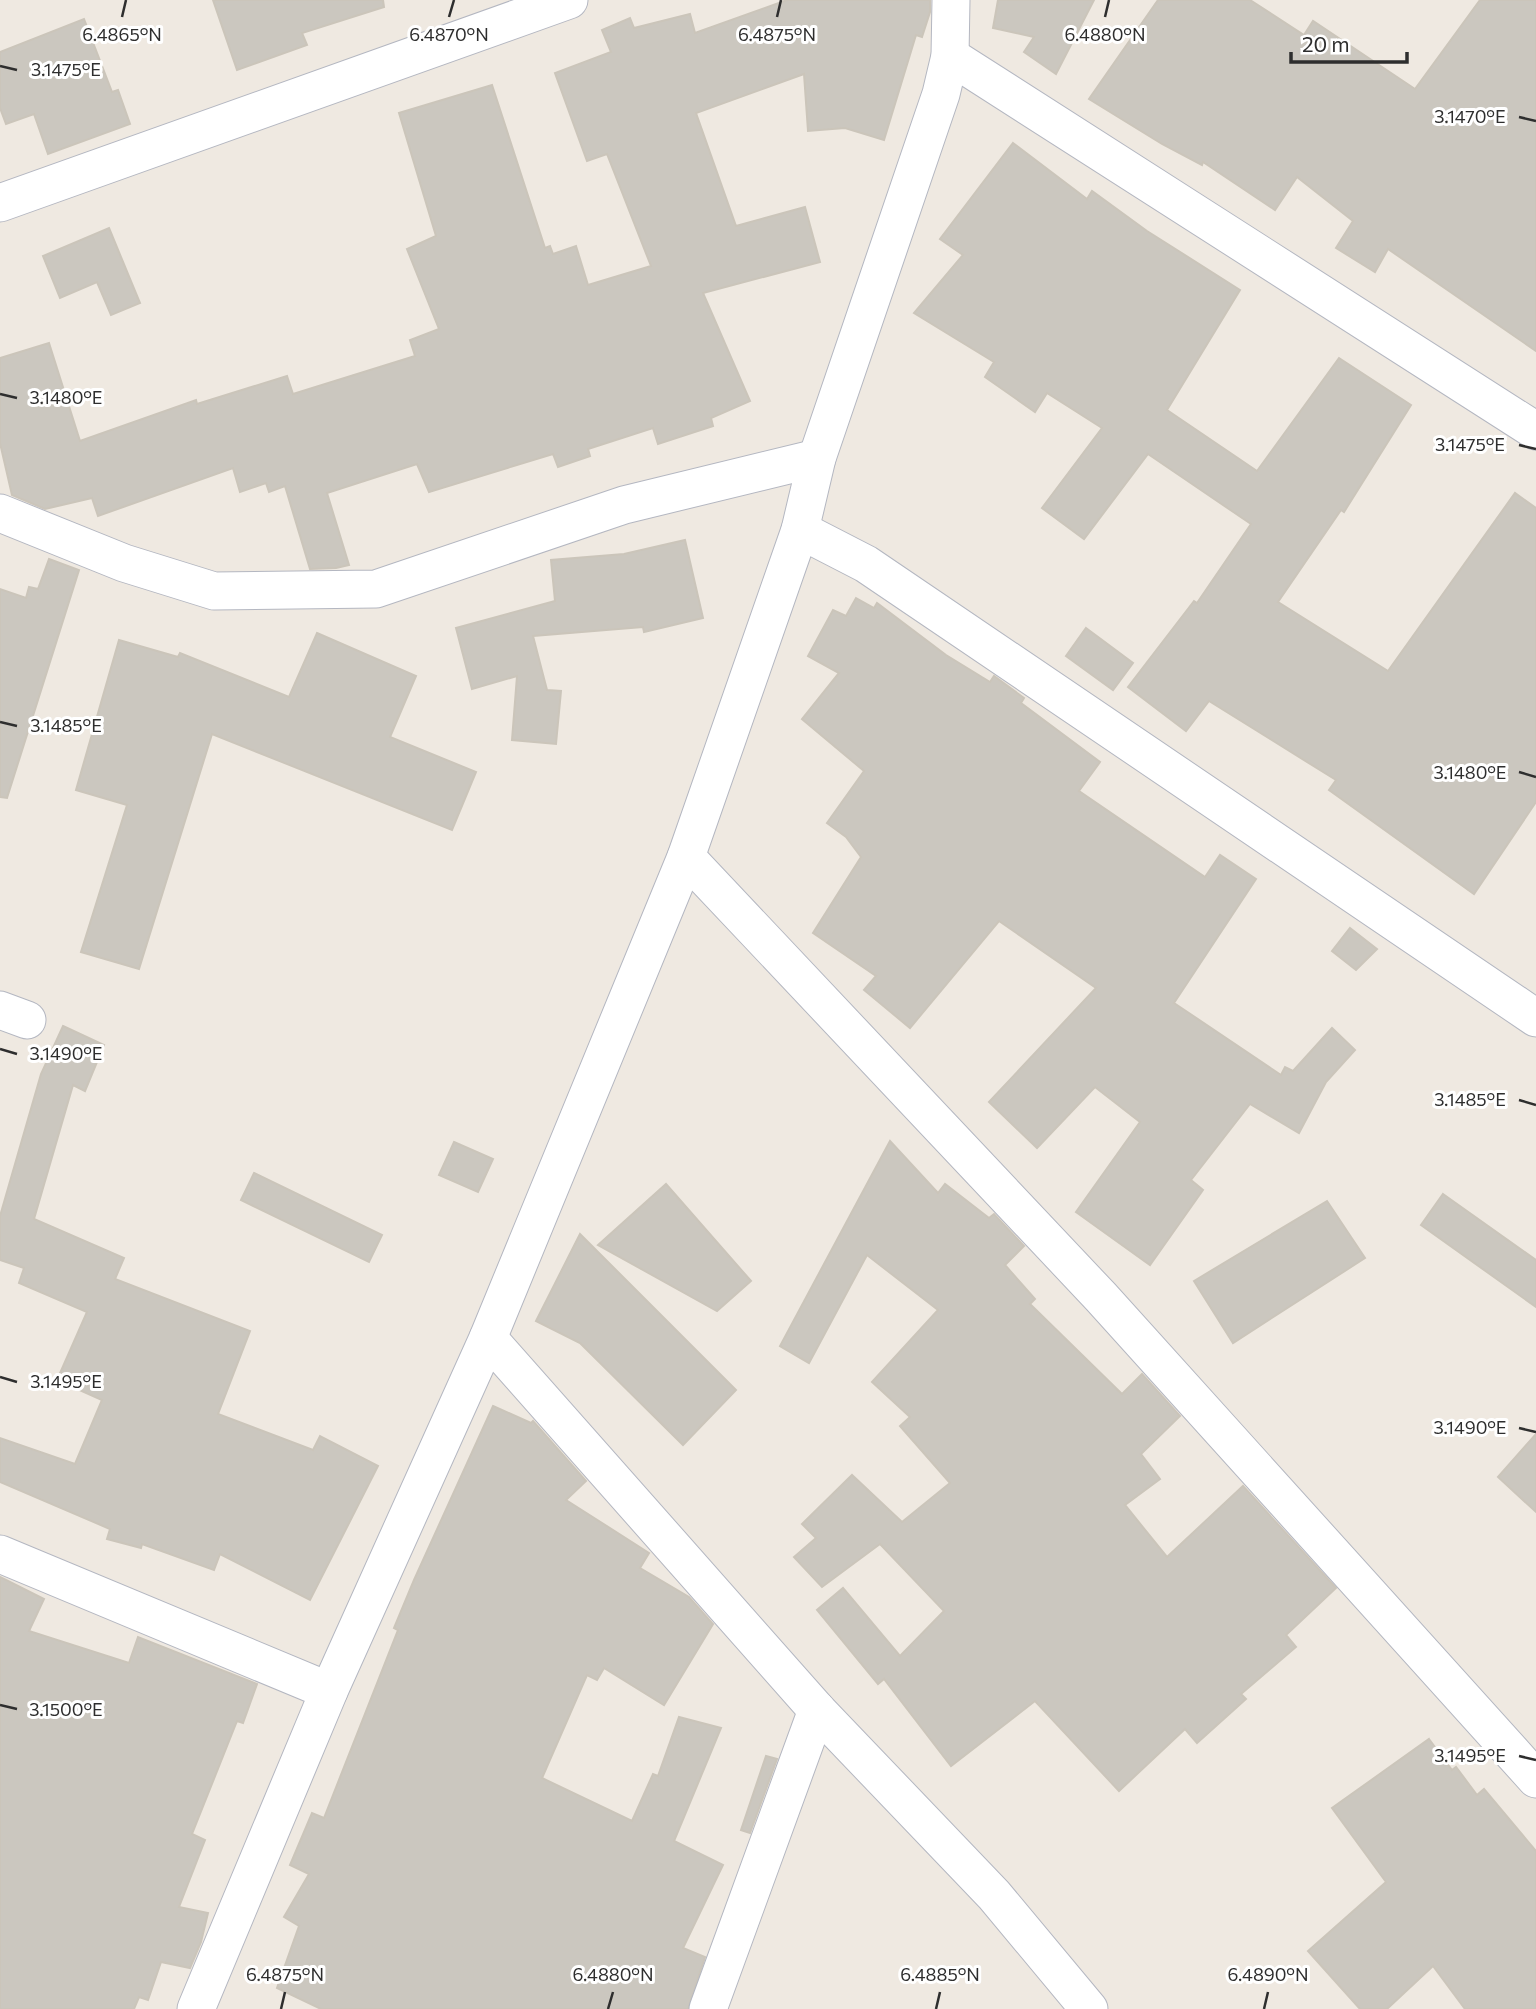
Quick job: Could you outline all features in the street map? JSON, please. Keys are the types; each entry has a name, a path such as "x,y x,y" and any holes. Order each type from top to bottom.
{"street":[{"path":"0,203 569,0"},
{"path":"196,2009 329,1691 488,1338 686,857 800,530 817,458 941,94 950,56 951,0"},
{"path":"950,56 1536,432"},
{"path":"0,513 124,563 214,591 376,589 624,505 817,458"},
{"path":"800,530 866,565 1536,1018"},
{"path":"686,857 1101,1297 1536,1779"},
{"path":"488,1338 817,1710 994,1895 1089,2009"},
{"path":"0,1554 329,1691"},
{"path":"708,2009 817,1710"}],"building":[{"path":"213,0 383,0 384,7 302,33 307,45 237,70"},
{"path":"787,0 930,0 930,12 922,37 916,35 884,140 845,128 808,131 804,74 696,113 736,226 805,207 820,262 703,293 750,401 711,418 713,426 658,444 653,428 588,449 590,456 558,467 553,454 429,492 417,464 327,493 349,565 336,568 310,569 285,486 269,492 266,483 240,492 233,468 98,516 92,498 45,509 12,495 0,443 0,358 49,343 80,441 196,400 197,404 287,376 293,394 415,356 410,340 439,329 407,249 436,236 399,113 492,85 545,248 550,246 553,254 576,246 588,285 651,266 607,154 587,161 555,73 611,52 602,30 630,18 634,28 690,14 695,33"},
{"path":"998,0 1094,0 1056,74 1024,52 1034,37 993,28"},
{"path":"1158,0 1250,0 1304,35 1313,21 1415,89 1480,0 1536,0 1536,351 1388,249 1375,272 1336,248 1353,221 1297,177 1275,210 1203,162 1202,165 1162,144 1089,99"},
{"path":"84,19 112,92 118,90 130,124 48,154 34,114 6,124 0,108 0,52"},
{"path":"1013,143 1087,199 1092,191 1147,231 1240,290 1167,410 1257,471 1339,358 1411,405 1344,512 1341,510 1278,602 1388,671 1515,493 1536,508 1536,802 1474,894 1329,790 1336,780 1209,701 1186,731 1128,687 1194,601 1197,603 1251,524 1148,454 1084,539 1042,508 1102,428 1047,393 1035,412 985,377 994,362 914,313 963,255 940,239"},
{"path":"109,228 140,303 111,315 97,282 60,298 43,256"},
{"path":"685,540 703,618 644,632 643,627 533,636 547,690 561,691 556,744 512,740 517,676 472,689 456,628 555,601 551,560 624,554"},
{"path":"49,559 79,570 7,798 0,797 0,589 26,598 29,587 38,589"},
{"path":"856,598 874,608 877,603 946,655 990,682 994,676 1024,698 1021,703 1100,762 1079,791 1205,877 1220,855 1256,879 1174,1003 1281,1075 1285,1067 1293,1071 1332,1028 1355,1050 1326,1082 1299,1133 1250,1104 1191,1180 1203,1190 1150,1265 1076,1212 1140,1122 1095,1087 1037,1148 989,1102 1096,988 999,921 910,1028 864,990 876,976 813,933 861,857 846,837 827,823 864,771 802,719 839,673 808,656 833,610 846,616"},
{"path":"1086,628 1133,663 1113,690 1066,656"},
{"path":"317,633 416,676 390,737 476,772 452,830 212,734 139,969 81,952 127,805 76,790 119,640 178,657 180,653 289,697"},
{"path":"1350,928 1377,949 1356,970 1332,951"},
{"path":"63,1026 104,1045 85,1091 73,1085 34,1219 124,1258 115,1279 250,1331 218,1414 313,1450 320,1436 378,1466 310,1600 220,1554 214,1570 142,1544 141,1548 107,1539 110,1529 0,1482 0,1438 75,1464 102,1400 57,1380 87,1312 19,1283 24,1268 0,1260 0,1216 41,1074"},
{"path":"890,1141 938,1193 945,1184 989,1218 994,1214 1024,1246 1005,1265 1035,1299 1030,1304 1122,1394 1142,1374 1180,1416 1141,1454 1160,1479 1125,1505 1167,1557 1243,1486 1336,1588 1286,1635 1296,1647 1241,1694 1246,1699 1197,1743 1185,1729 1119,1791 1035,1701 951,1766 884,1679 878,1684 817,1610 843,1588 900,1656 944,1611 880,1544 822,1587 794,1557 816,1538 802,1524 852,1475 902,1522 950,1483 900,1426 910,1417 872,1382 938,1310 867,1255 809,1363 780,1346"},
{"path":"454,1142 493,1159 478,1192 439,1175"},
{"path":"254,1173 382,1235 369,1262 241,1200"},
{"path":"666,1184 751,1281 717,1311 598,1245"},
{"path":"1443,1194 1536,1260 1536,1307 1421,1225"},
{"path":"1327,1201 1365,1258 1233,1343 1194,1281"},
{"path":"580,1234 736,1390 683,1445 580,1343 536,1321"},
{"path":"493,1406 531,1423 533,1421 586,1481 566,1500 649,1553 640,1568 689,1597 713,1624 664,1705 604,1668 597,1680 587,1675 542,1778 632,1821 653,1774 658,1776 679,1717 721,1728 674,1841 723,1865 683,1948 705,1957 688,2009 321,2009 277,1988 299,1926 284,1917 309,1874 290,1865 312,1813 324,1818 398,1630 394,1628"},
{"path":"1536,1434 1536,1512 1498,1477"},
{"path":"0,1577 44,1599 29,1631 129,1663 138,1637 257,1684 243,1723 237,1721 192,1834 205,1840 179,1907 208,1913 201,1942 190,1968 161,1962 148,2000 139,1997 134,2009 0,2009"},
{"path":"1429,1739 1452,1770 1456,1767 1477,1795 1484,1789 1536,1851 1536,2009 1465,2009 1433,1966 1387,2009 1360,2009 1308,1951 1386,1882 1332,1808"},
{"path":"766,1756 777,1759 750,1833 741,1830"}]}
